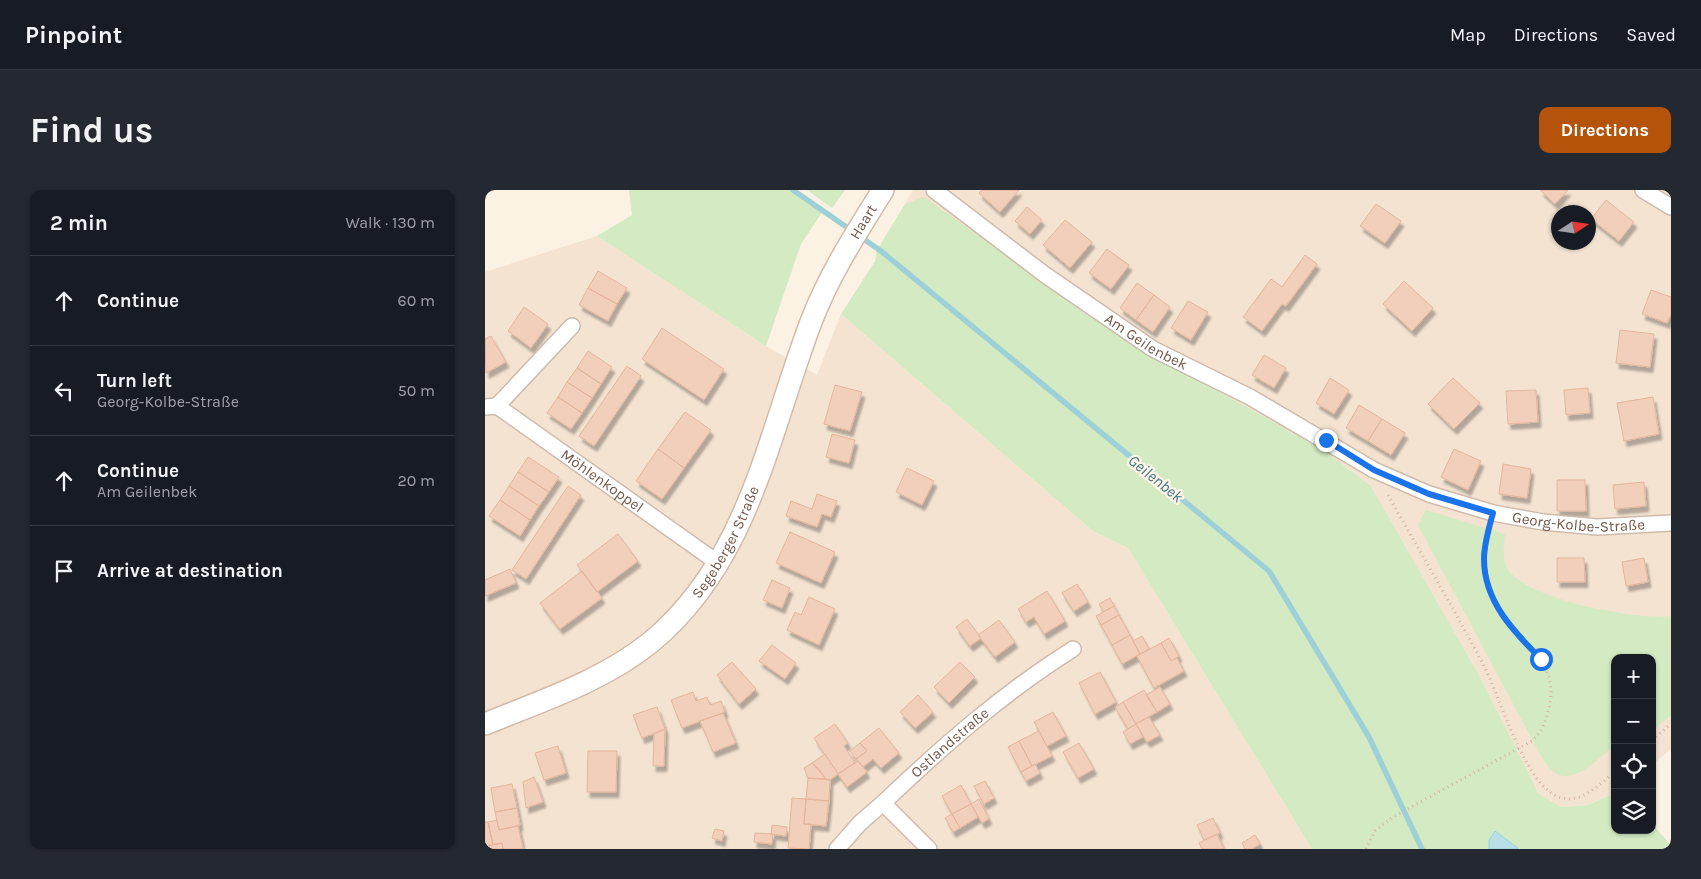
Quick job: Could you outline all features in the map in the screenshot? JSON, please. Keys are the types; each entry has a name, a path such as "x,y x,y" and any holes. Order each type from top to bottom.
{"main road":[{"name":"Haart","path":"845,254 883,190"},
{"name":"Segeberger Straße","path":"485,724 573,688 632,656 676,620 718,563 757,485 810,324 824,288 845,254"}],"street":[{"name":"Am Geilenbek","path":"935,190 1044,274 1153,349 1250,397 1374,470"},
{"path":"1643,190 1671,207"},
{"path":"491,406 571,326"},
{"name":"Möhlenkoppel","path":"491,406 718,563"},
{"name":"Georg-Kolbe-Straße","path":"1374,470 1429,494 1493,513 1543,522 1597,527 1671,523"},
{"name":"Ostlandstraße","path":"837,849 855,828 965,727 1029,677 1073,649"},
{"path":"883,803 929,849"}],"path":[{"path":"1374,470 1484,665 1521,748 1541,783 1553,794 1565,799 1579,798 1589,793 1611,774"},
{"path":"1365,849 1375,831 1393,817 1521,748 1540,733 1552,697 1552,683 1541,659 1509,627 1489,588 1484,559 1493,513"},
{"path":"1656,737 1671,724"}],"shaded area":[{"path":"913,190 1671,190 1671,749 1656,762 1656,654 1611,654 1611,795 1588,805 1561,807 1539,794 1479,675 1371,486 1321,448 1137,347 924,198 905,204"},
{"path":"597,236 766,346 817,375 841,314 1093,531 1128,548 1312,849 485,849 485,272"}],"green space":[{"path":"629,190 793,190 823,211 801,244 766,346 597,236 632,215"},
{"path":"807,190 845,190 832,208"},
{"path":"924,197 1137,347 1321,448 1371,486 1479,675 1539,794 1561,807 1588,805 1611,795 1611,834 1656,834 1656,828 1671,845 1671,849 1519,849 1495,832 1489,840 1489,849 1312,849 1128,548 1093,531 841,314 875,261 877,250 905,204"},
{"path":"1426,510 1505,534 1504,553 1506,567 1509,571 1521,581 1539,591 1560,599 1585,606 1634,615 1671,616 1671,715 1656,728 1656,654 1611,654 1611,748 1578,773 1562,776 1553,771 1543,760 1418,525"}],"water":[{"path":"1495,831 1519,849 1489,849 1489,840"}],"building":[{"path":"982,190 1019,190 1000,212 979,193"},
{"path":"1540,190 1568,190 1555,204"},
{"path":"1606,200 1634,222 1619,241 1596,223 1596,213"},
{"path":"1376,204 1401,221 1385,243 1360,226"},
{"path":"1027,207 1042,220 1030,234 1015,221"},
{"path":"1065,220 1092,242 1070,268 1043,245"},
{"path":"1107,249 1129,265 1111,289 1089,273"},
{"path":"1305,255 1317,264 1286,306 1282,304 1262,331 1243,317 1271,279 1282,287"},
{"path":"598,271 627,288 617,304 588,288"},
{"path":"1404,281 1433,308 1412,331 1383,304"},
{"path":"1137,283 1154,295 1136,320 1120,308"},
{"path":"588,288 617,304 608,321 579,305"},
{"path":"1651,290 1671,297 1671,314 1667,323 1642,314"},
{"path":"1154,295 1170,307 1153,332 1136,320"},
{"path":"1188,301 1208,312 1191,340 1171,328"},
{"path":"524,307 548,324 531,348 508,331"},
{"path":"662,328 724,369 704,400 642,359"},
{"path":"1620,330 1654,334 1650,367 1616,363"},
{"path":"491,336 506,362 486,373 485,339"},
{"path":"588,351 612,367 601,384 577,368"},
{"path":"1264,355 1286,368 1274,388 1252,375"},
{"path":"627,366 641,376 594,446 579,436"},
{"path":"577,368 601,384 592,398 567,382"},
{"path":"1330,378 1349,390 1334,414 1316,403"},
{"path":"1453,378 1480,403 1454,429 1428,404"},
{"path":"567,382 592,398 582,413 558,397"},
{"path":"835,385 862,392 850,431 824,424"},
{"path":"1588,388 1590,413 1566,415 1564,390"},
{"path":"1536,390 1538,422 1508,424 1506,391"},
{"path":"558,397 582,413 571,429 547,413"},
{"path":"1653,397 1659,434 1624,441 1617,403"},
{"path":"1359,405 1382,419 1368,441 1346,428"},
{"path":"685,412 711,430 684,468 658,449"},
{"path":"1382,419 1405,433 1391,455 1368,441"},
{"path":"832,434 855,440 849,463 826,457"},
{"path":"658,449 684,468 662,499 636,481"},
{"path":"1454,449 1481,461 1468,490 1441,477"},
{"path":"528,457 559,477 549,492 518,472"},
{"path":"1503,464 1531,469 1527,498 1499,494"},
{"path":"907,468 934,481 922,505 896,492"},
{"path":"518,472 549,492 539,506 509,486"},
{"path":"1557,480 1585,480 1586,511 1557,511"},
{"path":"1644,482 1646,506 1615,509 1613,485"},
{"path":"509,486 539,506 530,520 500,500"},
{"path":"568,486 581,495 526,579 512,570"},
{"path":"817,494 837,501 831,517 822,514 817,527 786,516 791,501 812,509"},
{"path":"500,500 530,520 520,536 489,516"},
{"path":"790,532 835,552 821,583 776,563"},
{"path":"618,534 638,561 597,592 577,565"},
{"path":"1557,558 1584,558 1585,582 1557,582"},
{"path":"1644,558 1648,582 1626,586 1622,562"},
{"path":"510,569 516,583 485,596 485,580"},
{"path":"582,571 602,598 560,629 540,603"},
{"path":"772,580 790,588 782,608 763,600"},
{"path":"1077,584 1088,602 1074,611 1062,593"},
{"path":"1047,591 1065,621 1044,634 1034,617 1026,622 1018,609"},
{"path":"809,597 835,609 819,645 787,630 795,612 801,615"},
{"path":"1110,598 1114,606 1103,612 1099,604"},
{"path":"1114,606 1119,615 1101,625 1096,616"},
{"path":"1119,615 1130,635 1112,645 1101,625"},
{"path":"967,619 981,638 970,646 956,627"},
{"path":"999,620 1015,642 995,657 978,635"},
{"path":"1130,635 1140,654 1122,664 1112,645"},
{"path":"1142,636 1149,649 1140,654 1133,641"},
{"path":"1169,638 1179,656 1171,661 1161,643"},
{"path":"1161,643 1171,661 1177,658 1184,671 1154,688 1137,656"},
{"path":"772,645 796,663 785,679 759,661"},
{"path":"732,662 756,689 739,704 717,675"},
{"path":"960,662 975,677 949,703 934,687"},
{"path":"1100,672 1116,702 1095,714 1079,683"},
{"path":"1160,687 1170,704 1157,712 1146,695"},
{"path":"1144,690 1157,712 1136,724 1123,702"},
{"path":"693,692 696,701 707,697 710,705 721,701 725,712 682,728 671,700"},
{"path":"918,695 933,712 915,728 900,712"},
{"path":"1123,702 1136,724 1128,729 1115,707"},
{"path":"657,707 665,729 642,738 633,715"},
{"path":"1053,712 1066,736 1047,746 1034,722"},
{"path":"723,713 736,743 713,752 700,721"},
{"path":"1149,717 1160,735 1147,742 1136,724"},
{"path":"835,724 848,743 844,746 855,763 838,774 814,738"},
{"path":"1136,724 1143,737 1130,744 1123,732"},
{"path":"879,728 899,753 881,768 873,759 863,767 856,759 867,751 860,743"},
{"path":"665,729 664,766 653,766 654,734"},
{"path":"1039,731 1052,756 1032,766 1019,741"},
{"path":"1019,741 1032,766 1021,772 1008,747"},
{"path":"860,743 867,751 856,759 850,751"},
{"path":"1079,743 1094,769 1078,778 1063,752"},
{"path":"558,746 566,773 544,780 535,753"},
{"path":"588,751 617,751 616,792 587,792"},
{"path":"825,754 838,774 830,780 826,779 812,763"},
{"path":"858,761 867,772 847,787 838,774"},
{"path":"812,763 826,779 808,778 804,768"},
{"path":"1035,764 1040,773 1026,781 1021,772"},
{"path":"534,777 543,802 526,808 523,782"},
{"path":"808,778 830,780 829,801 806,799"},
{"path":"985,781 994,798 984,804 974,786"},
{"path":"512,784 517,808 495,812 491,788"},
{"path":"961,785 971,804 952,814 942,796"},
{"path":"792,798 806,799 804,824 811,824 809,849 788,848"},
{"path":"806,799 829,801 826,826 804,824"},
{"path":"979,799 989,819 982,823 971,804"},
{"path":"971,804 978,817 960,828 952,814"},
{"path":"517,808 520,825 499,830 495,812"},
{"path":"952,814 960,828 953,832 945,818"},
{"path":"1213,818 1220,833 1204,840 1197,825"},
{"path":"497,820 499,830 518,826 523,849 503,849 502,843 493,845 488,822"},
{"path":"485,822 488,822 493,845 485,846"},
{"path":"772,825 787,827 786,836 771,834"},
{"path":"715,829 724,831 722,841 712,838"},
{"path":"755,833 773,834 772,844 754,842"},
{"path":"1217,834 1224,849 1202,849 1199,843"},
{"path":"1255,835 1260,844 1252,849 1245,849 1242,843"},
{"path":"502,843 503,849 485,849 485,846"}],"waterway":[{"name":"Geilenbek","path":"793,190 881,251 1269,571 1369,737 1422,849"}],"route":[{"path":"1326,440 1374,470 1429,494 1493,513 1485,546 1484,559 1489,588 1509,627 1541,659"}]}
